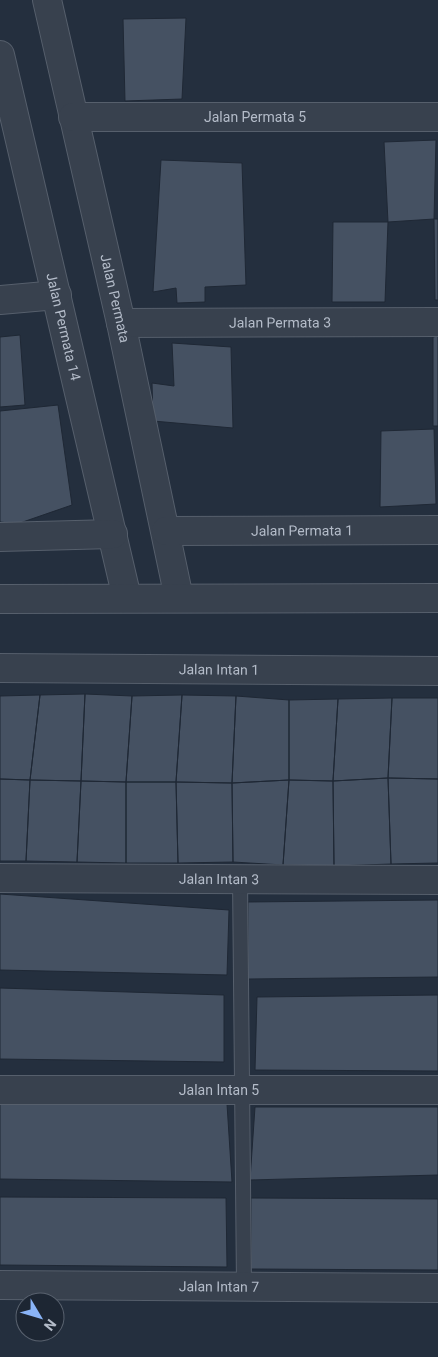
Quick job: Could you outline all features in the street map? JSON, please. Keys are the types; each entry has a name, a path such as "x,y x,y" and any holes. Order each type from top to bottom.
{"street":[{"name":"Jalan Permata","path":"47,0 121,323 179,598"},
{"name":"Jalan Permata 14","path":"0,55 4,90 57,295 127,598"},
{"name":"Jalan Permata 5","path":"73,116 438,118"},
{"path":"0,300 57,295"},
{"name":"Jalan Permata 3","path":"121,323 438,322"},
{"name":"Jalan Permata 1","path":"166,532 438,530"},
{"path":"0,536 113,534"},
{"path":"0,598 438,598"},
{"name":"Jalan Intan 1","path":"0,668 438,671"},
{"name":"Jalan Intan 3","path":"0,878 438,880"},
{"name":"Jalan Intan 5","path":"0,1090 438,1090"},
{"name":"Jalan Intan 7","path":"0,1285 438,1288"}],"lane":[{"path":"240,879 244,1090 244,1286"}],"building":[{"path":"186,18 182,99 125,101 123,19"},
{"path":"436,140 434,219 388,222 384,142"},
{"path":"161,160 242,163 246,285 205,287 205,302 177,303 176,288 153,292"},
{"path":"434,219 438,219 438,300 435,300"},
{"path":"333,222 388,222 385,302 332,302"},
{"path":"20,335 25,405 0,407 0,337"},
{"path":"438,336 438,426 433,426 433,337"},
{"path":"172,343 231,347 233,428 153,421 152,383 174,386"},
{"path":"58,405 72,505 17,524 0,522 0,411"},
{"path":"434,429 436,504 380,507 381,431"},
{"path":"85,694 132,696 126,782 81,781"},
{"path":"85,694 81,781 30,780 40,695"},
{"path":"40,695 30,780 0,779 0,696"},
{"path":"182,695 236,696 232,783 176,782"},
{"path":"182,695 176,782 126,782 132,696"},
{"path":"236,696 289,700 289,780 232,783"},
{"path":"392,698 438,698 438,779 388,778"},
{"path":"392,698 388,778 333,781 338,699"},
{"path":"338,699 333,781 289,780 289,700"},
{"path":"388,778 438,779 438,863 391,864"},
{"path":"388,778 391,864 334,866 333,781"},
{"path":"0,779 30,780 26,861 0,861"},
{"path":"30,780 81,781 77,862 26,861"},
{"path":"289,780 333,781 334,866 283,865"},
{"path":"289,780 283,865 233,862 232,783"},
{"path":"81,781 126,782 126,863 77,862"},
{"path":"126,782 176,782 178,863 126,863"},
{"path":"176,782 232,783 233,862 178,863"},
{"path":"0,894 229,910 227,975 0,970"},
{"path":"438,900 438,977 248,979 248,902"},
{"path":"0,988 224,995 224,1062 0,1059"},
{"path":"438,995 438,1071 255,1070 257,997"},
{"path":"0,1099 227,1104 232,1182 0,1179"},
{"path":"255,1107 438,1107 438,1175 250,1180"},
{"path":"0,1197 226,1198 227,1267 0,1265"},
{"path":"251,1198 438,1199 438,1270 251,1269"}]}
